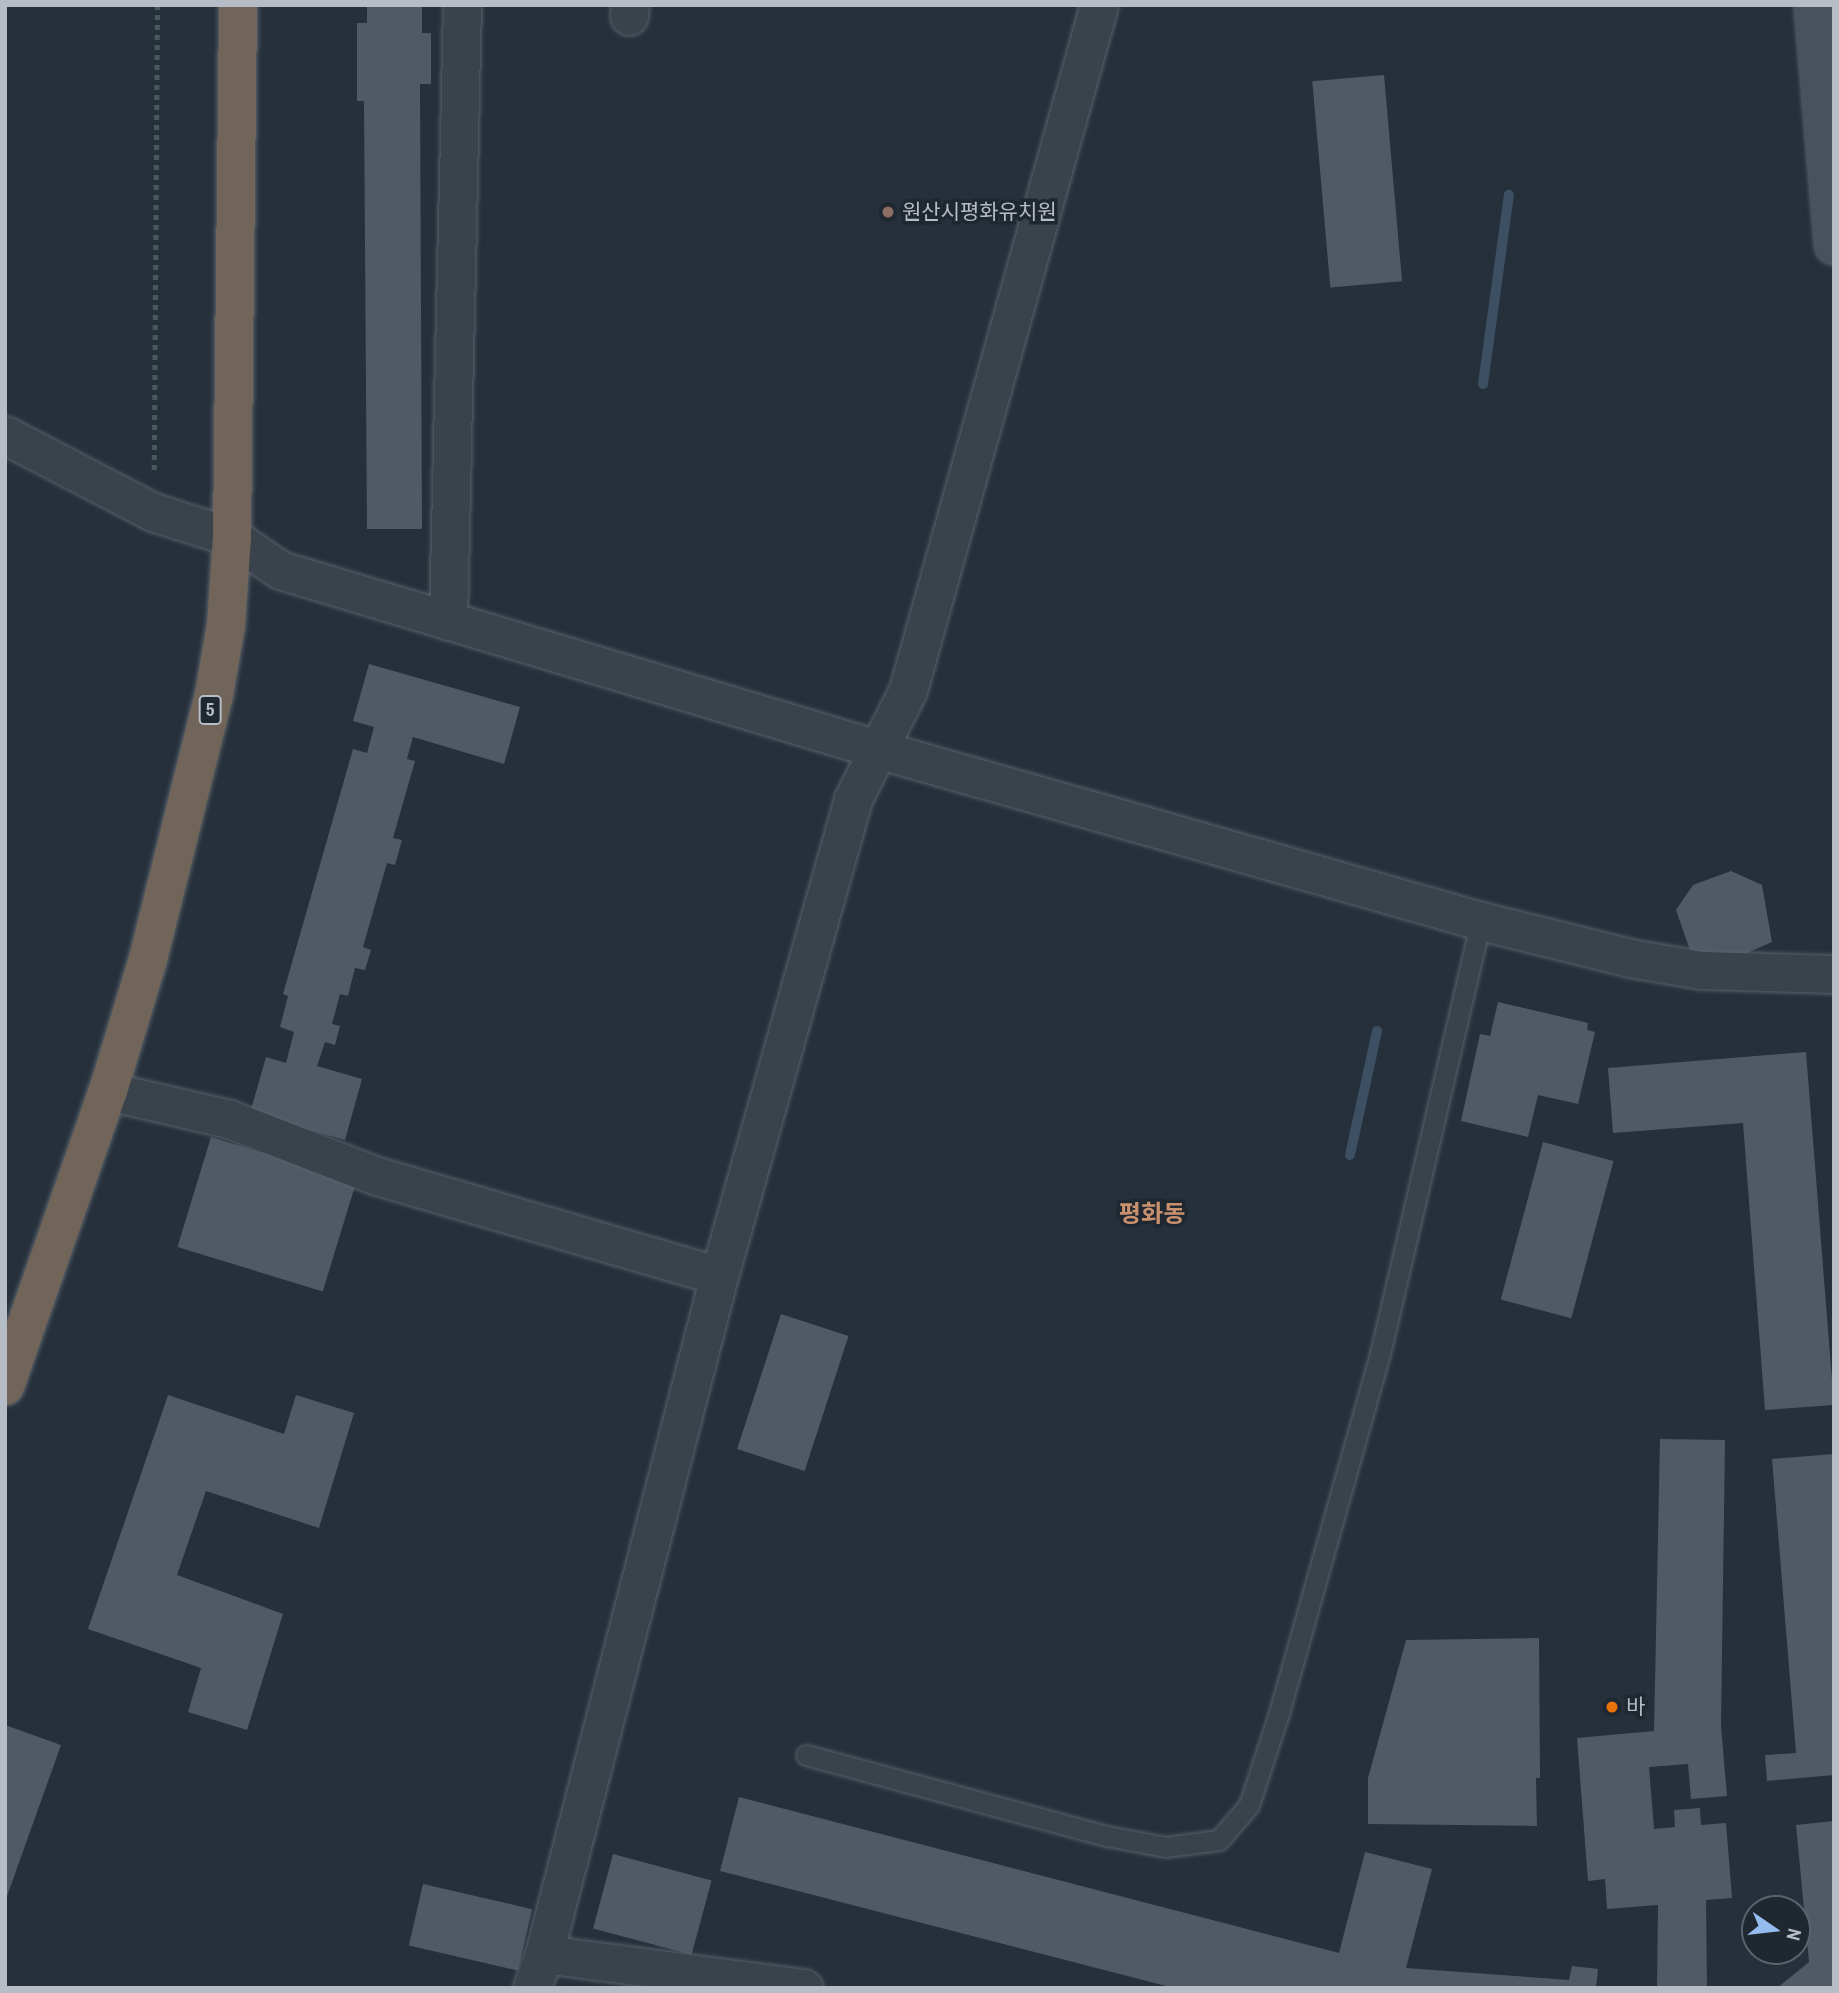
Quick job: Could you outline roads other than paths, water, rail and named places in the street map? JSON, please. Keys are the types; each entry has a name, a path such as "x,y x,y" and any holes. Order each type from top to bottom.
{"highway":[{"name":"5","path":"5,1386 108,1091 148,959 214,695 226,625 232,537 238,5"}],"main road":[{"path":"1814,5 1834,245"}],"street":[{"path":"448,621 462,5"},
{"path":"532,1988 544,1954 719,1276 853,799 908,690 1099,5"},
{"path":"5,435 153,512 232,537 280,570 877,748 1481,921 1630,958 1701,970 1834,974"},
{"path":"108,1091 229,1119 377,1176 719,1276"},
{"path":"544,1954 804,1988"}],"lane":[{"path":"806,1755 1107,1836 1165,1847 1219,1840 1249,1804 1279,1713 1380,1354 1481,921"}],"waterway":[{"path":"1483,384 1509,195"},
{"path":"1350,1155 1377,1031"}],"place":[{"name":"원산시평화유치원","path":"888,212"},
{"name":"바","path":"1612,1707"}],"district":[{"name":"평화동","path":"1152,1214"}]}
